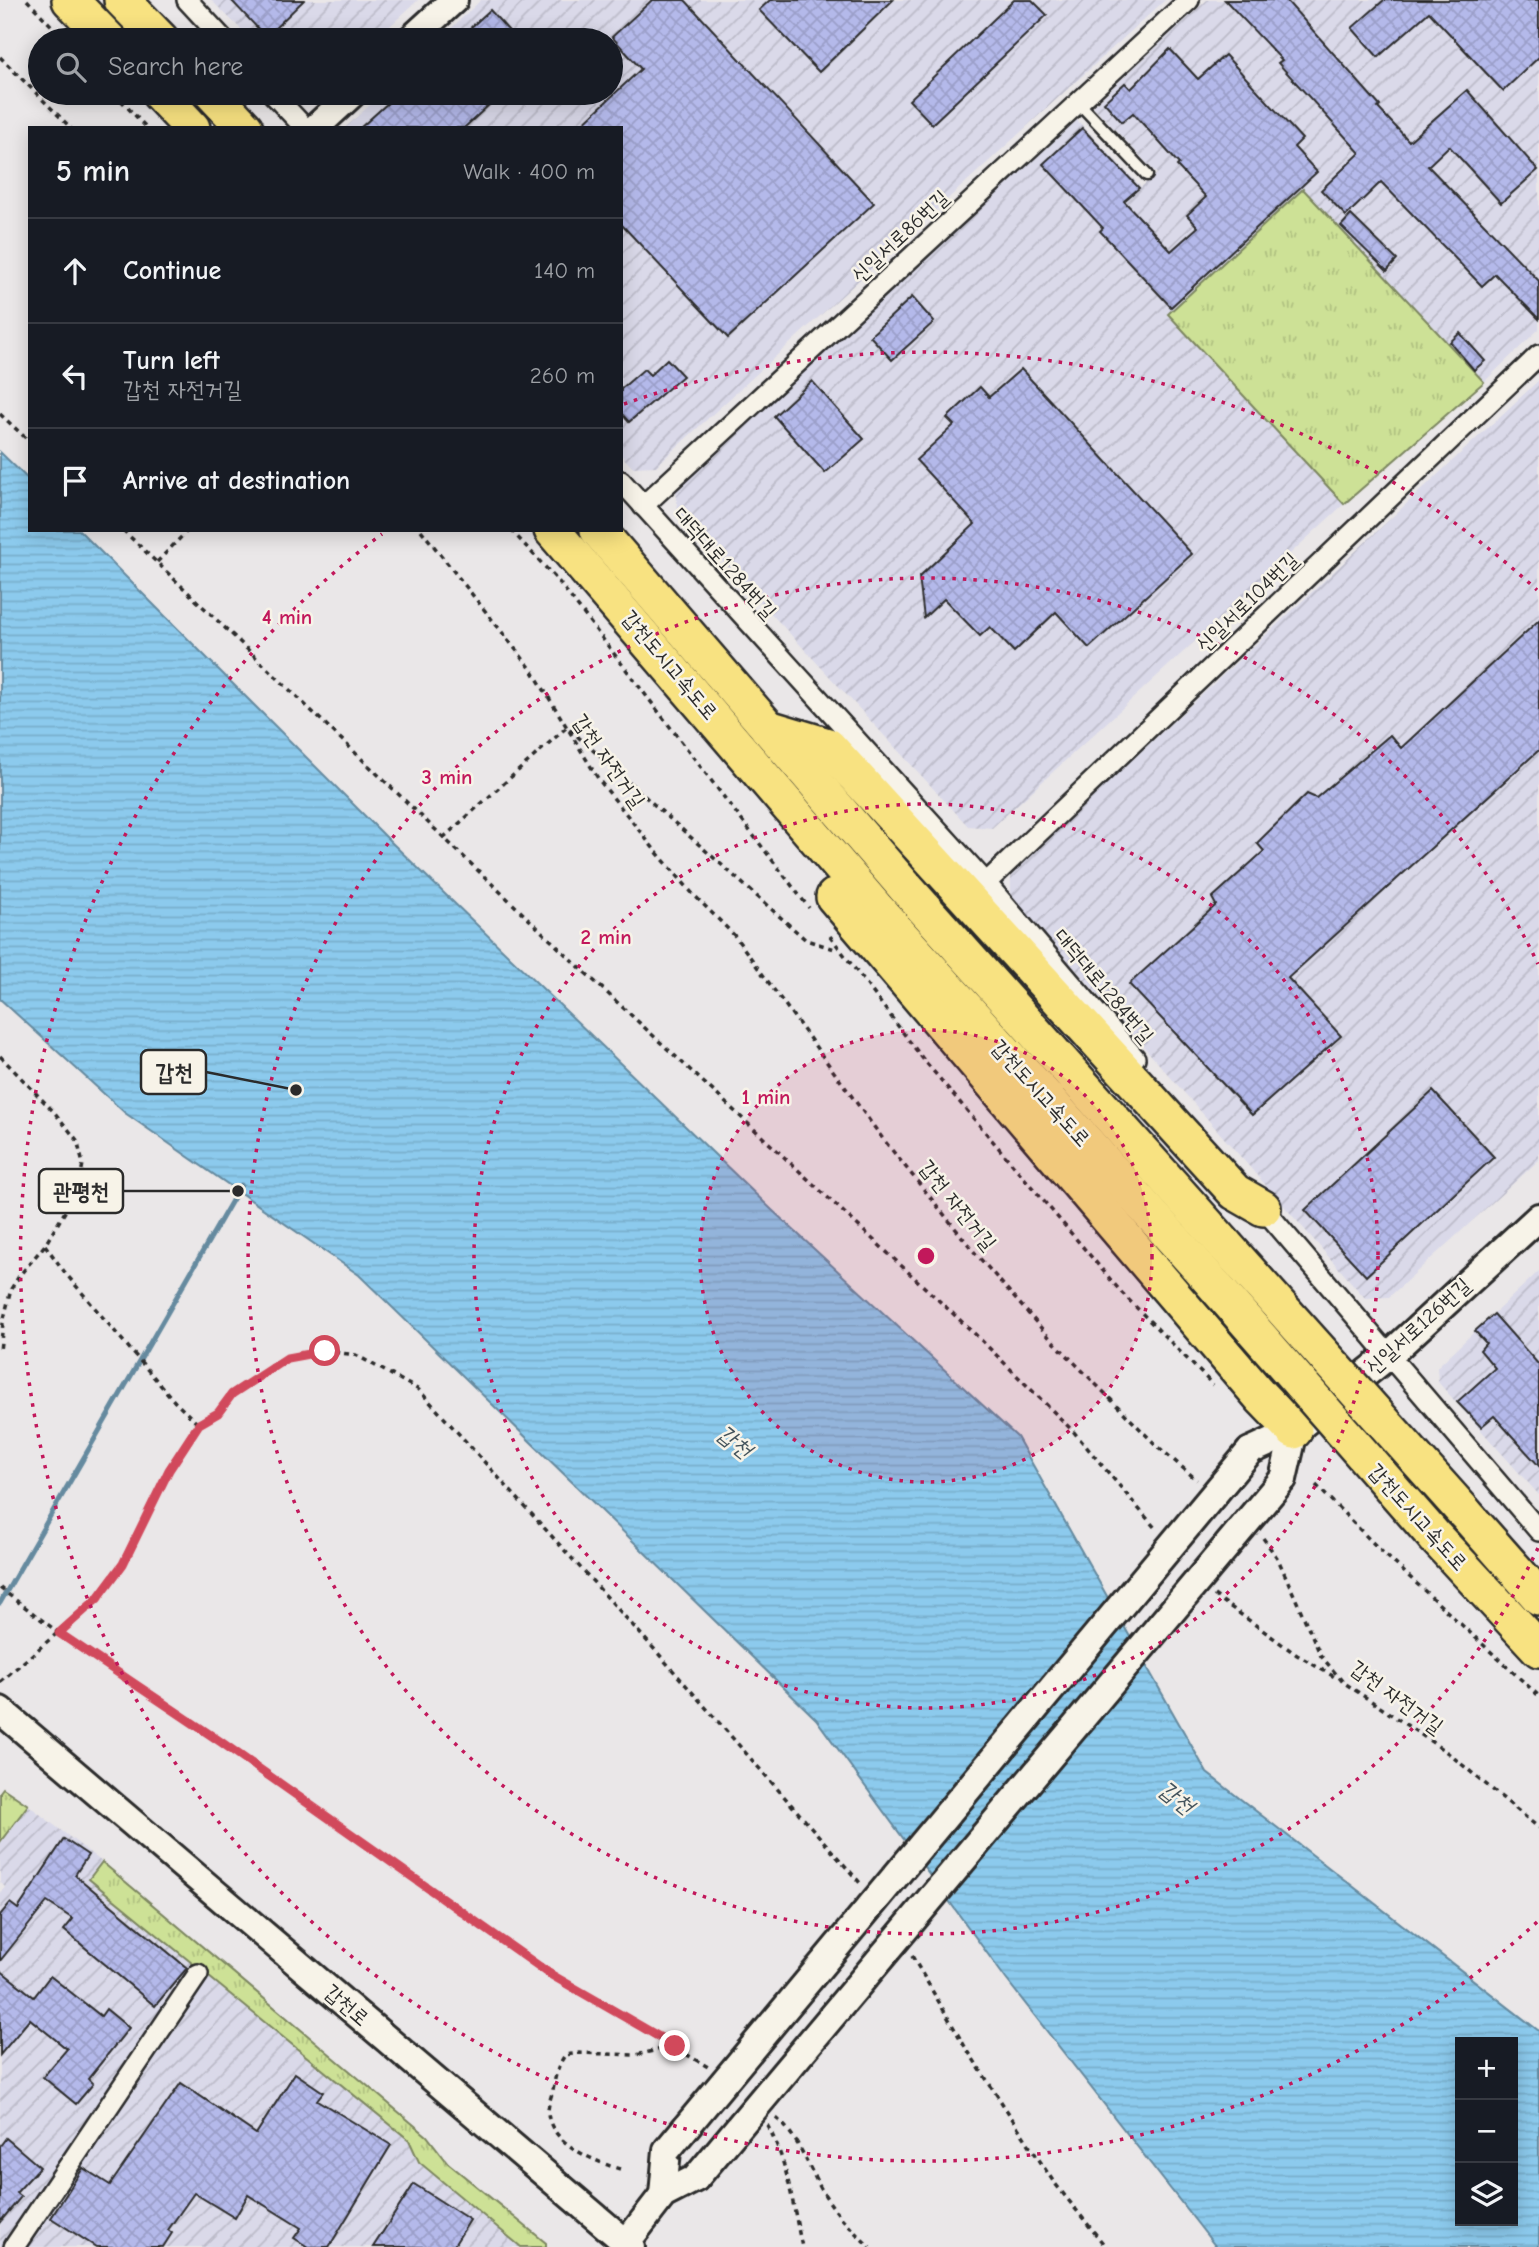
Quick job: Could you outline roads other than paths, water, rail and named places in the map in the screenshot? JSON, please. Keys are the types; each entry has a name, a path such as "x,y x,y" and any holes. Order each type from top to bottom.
{"highway":[{"path":"70,0 97,28"},
{"path":"122,0 149,28"},
{"path":"170,105 190,126"},
{"path":"223,105 243,126"},
{"name":"갑천도시고속도로","path":"554,532 884,917 1464,1512 1539,1597"},
{"name":"갑천도시고속도로","path":"600,532 914,898 1214,1258 1435,1537 1539,1649"},
{"path":"768,728 828,746 1235,1192 1263,1208"},
{"path":"761,774 831,894 1262,1398 1294,1431"}],"street":[{"path":"187,0 213,28"},
{"path":"423,28 454,0"},
{"name":"신일서로86번길","path":"643,506 1189,0"},
{"path":"283,105 303,126"},
{"path":"317,126 340,105"},
{"name":"신일서로104번길","path":"986,883 1539,355"},
{"name":"대덕대로1284번길","path":"623,483 986,883 1539,1531"},
{"name":"신일서로126번길","path":"663,2195 667,2150 1250,1451 1294,1431 1388,1356 1539,1217"},
{"path":"626,2245 663,2195 696,2178 1283,1479 1294,1431"},
{"name":"갑천로","path":"0,1710 626,2245"},
{"path":"15,2247 198,1974"}],"lane":[{"path":"1078,102 1147,175"}],"water":[{"path":"0,452 28,479 28,532 81,532 391,842 772,1210 1017,1437 1207,1773 1539,2031 1539,2247 1216,2247 1006,1979 816,1719 359,1275 125,1113 0,999"}],"waterway":[{"path":"0,1603 241,1185"}],"place":[{"name":"갑천","path":"296,1090"},
{"name":"관평천","path":"238,1191"}]}
